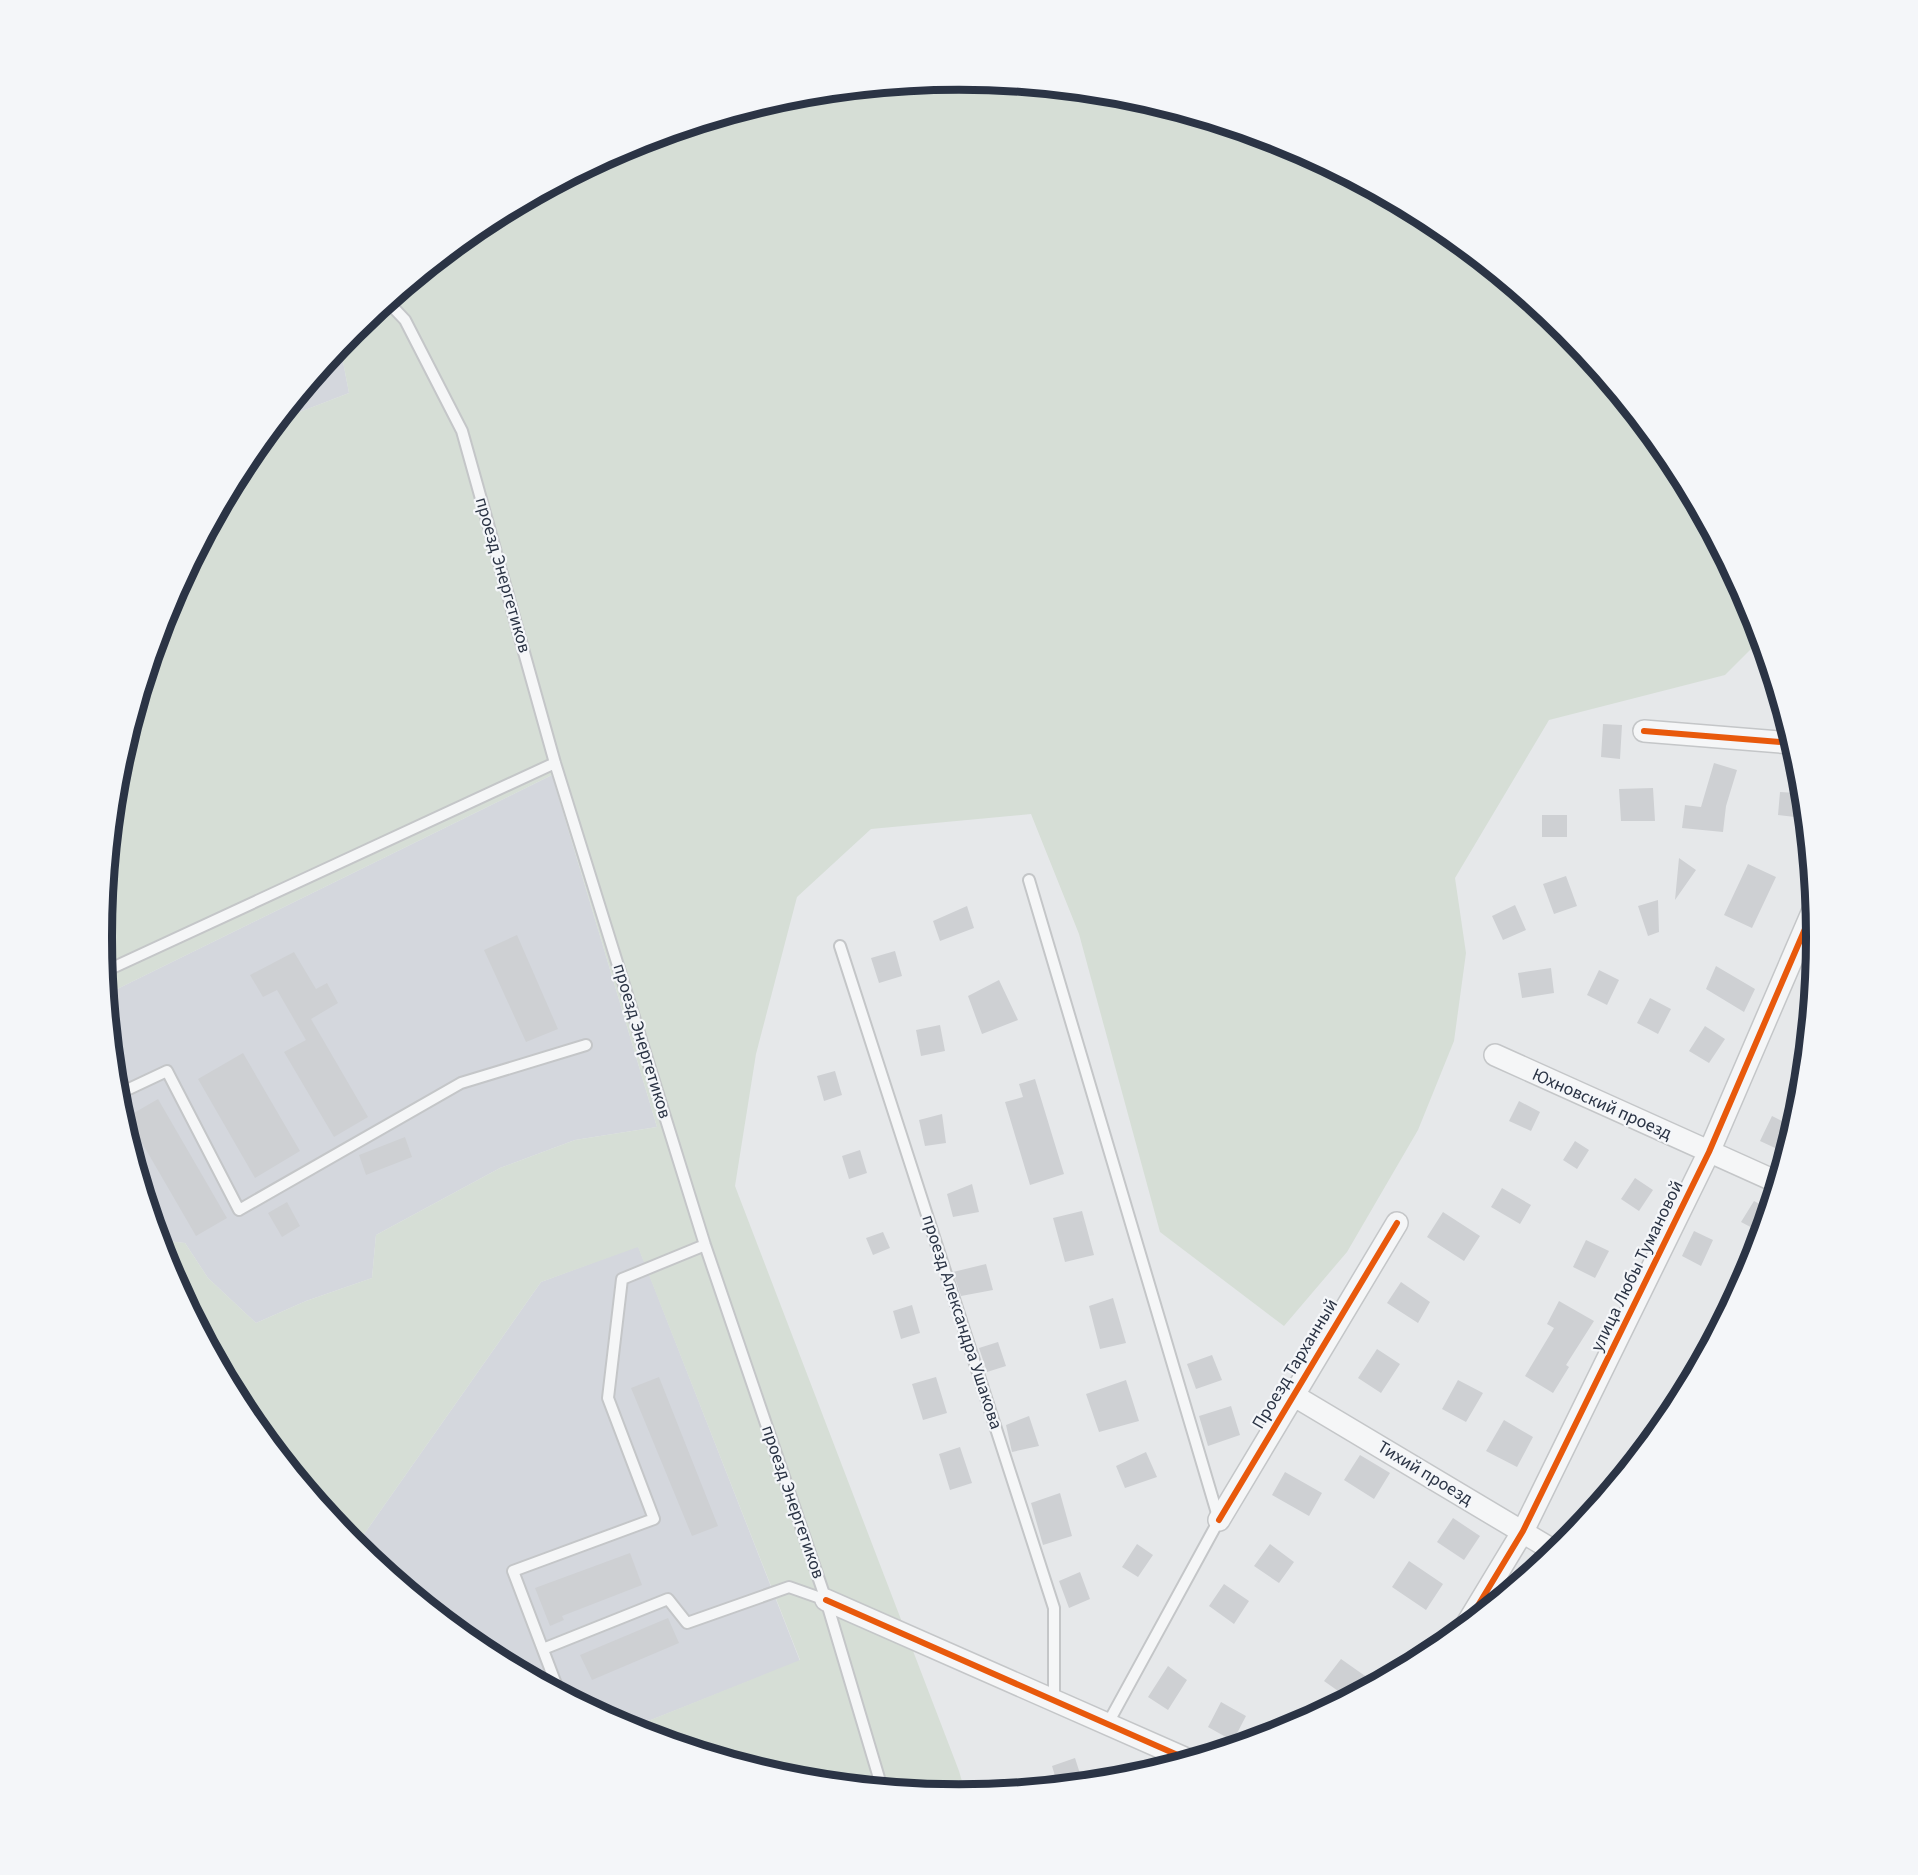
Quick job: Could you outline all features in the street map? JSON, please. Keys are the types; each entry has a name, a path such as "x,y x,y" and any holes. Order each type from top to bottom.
{"street":[{"path":"1644,731 1783,742"},
{"name":"улица Любы Тумановой","path":"1475,1610 1523,1530 1709,1152 1807,925"},
{"name":"Юхновский проезд","path":"1495,1055 1771,1179"},
{"name":"Проезд Тарханный","path":"1219,1520 1397,1223"},
{"name":"Тихий проезд","path":"1293,1395 1548,1547"},
{"path":"826,1600 1179,1756"}],"lane":[{"name":"проезд Энергетиков","path":"393,307 405,320 462,431 555,763 705,1245 826,1600 880,1781"},
{"path":"113,969 555,763"},
{"path":"1029,880 1219,1520 1107,1725"},
{"name":"проезд Александра Ушакова","path":"840,946 1054,1608 1054,1702"},
{"path":"126,1090 167,1071 239,1210 461,1083 586,1045"},
{"path":"555,1682 513,1571 654,1519 608,1398 622,1279 705,1245"},
{"path":"543,1649 668,1599 687,1623 789,1587 826,1600"}],"shaded area":[{"path":"959,90 1070,97 1124,106 1178,119 1231,135 1283,155 1334,177 1383,204 1430,233 1475,265 1518,300 1558,338 1631,422 1664,467 1693,514 1742,613 1754,646 1725,675 1549,720 1455,878 1466,953 1454,1041 1418,1130 1347,1252 1284,1326 1160,1232 1079,934 1031,814 871,829 797,897 756,1054 735,1186 963,1785 848,1778 794,1769 687,1740 643,1723 800,1660 638,1247 541,1282 361,1538 322,1496 254,1408 225,1361 176,1262 168,1241 185,1243 208,1278 256,1323 306,1301 372,1278 376,1235 500,1168 575,1140 657,1127 552,775 113,991 113,882 128,772 140,718 156,665 176,613 225,514 254,467 287,422 293,415 349,393 342,357 400,300 488,233 535,204 584,177 635,155 687,135 740,119 794,106 848,97"},
{"path":"342,357 349,393 293,415"},
{"path":"552,775 657,1127 575,1140 500,1168 376,1235 372,1278 306,1301 256,1323 208,1278 185,1243 168,1241 140,1157 128,1103 113,991"},
{"path":"638,1246 800,1661 643,1723 584,1698 488,1642 400,1575 361,1538 541,1282"}],"building":[{"path":"1603,724 1622,725 1620,759 1601,757"},
{"path":"1714,763 1737,770 1726,806 1723,832 1682,828 1685,805 1701,807"},
{"path":"1653,788 1655,821 1621,821 1619,789"},
{"path":"1780,792 1793,793 1795,817 1778,815"},
{"path":"1542,815 1567,815 1567,837 1542,837"},
{"path":"1679,858 1696,870 1675,900"},
{"path":"1748,864 1776,877 1752,928 1724,915"},
{"path":"1566,876 1577,906 1554,914 1543,884"},
{"path":"1658,900 1659,932 1648,936 1638,906"},
{"path":"1515,905 1526,930 1503,940 1492,916"},
{"path":"967,906 974,928 940,941 933,921"},
{"path":"517,935 558,1029 526,1042 484,950"},
{"path":"895,951 902,976 879,983 871,958"},
{"path":"294,952 316,989 327,983 338,1003 311,1019 368,1117 334,1137 284,1052 306,1040 277,990 263,997 250,975"},
{"path":"1716,966 1755,989 1744,1012 1706,989"},
{"path":"1551,968 1554,993 1522,998 1518,973"},
{"path":"1599,970 1619,980 1607,1005 1587,995"},
{"path":"999,980 1018,1020 982,1034 968,996"},
{"path":"1650,998 1671,1009 1658,1034 1637,1023"},
{"path":"940,1025 945,1051 921,1056 916,1030"},
{"path":"1705,1026 1725,1039 1709,1063 1689,1051"},
{"path":"243,1053 300,1151 255,1178 198,1079"},
{"path":"835,1071 842,1095 824,1101 817,1076"},
{"path":"1035,1079 1064,1174 1030,1185 1005,1102 1023,1097 1019,1084"},
{"path":"158,1099 227,1218 196,1236 134,1128 131,1115"},
{"path":"1519,1101 1540,1112 1531,1131 1509,1121"},
{"path":"942,1114 946,1143 925,1146 919,1120"},
{"path":"1772,1116 1786,1123 1780,1150 1760,1141"},
{"path":"405,1137 412,1157 366,1175 359,1155"},
{"path":"1575,1141 1589,1150 1577,1169 1563,1160"},
{"path":"860,1150 867,1173 849,1179 842,1156"},
{"path":"1635,1178 1653,1190 1639,1211 1621,1199"},
{"path":"972,1184 979,1212 953,1217 947,1194"},
{"path":"1502,1188 1531,1205 1520,1224 1491,1207"},
{"path":"1754,1201 1763,1206 1755,1229 1741,1222"},
{"path":"287,1202 300,1226 282,1237 268,1213"},
{"path":"1082,1211 1094,1255 1065,1262 1053,1218"},
{"path":"1443,1212 1480,1236 1464,1261 1427,1237"},
{"path":"1694,1231 1713,1240 1701,1266 1682,1256"},
{"path":"883,1232 890,1248 873,1255 866,1238"},
{"path":"1586,1240 1609,1251 1595,1278 1573,1267"},
{"path":"986,1264 993,1290 961,1296 953,1272"},
{"path":"1401,1282 1430,1302 1418,1323 1387,1303"},
{"path":"1113,1298 1126,1343 1100,1349 1089,1306"},
{"path":"1559,1301 1594,1321 1566,1365 1569,1367 1553,1393 1525,1376 1554,1328 1547,1324"},
{"path":"912,1305 920,1333 901,1339 893,1311"},
{"path":"998,1342 1006,1366 987,1372 979,1348"},
{"path":"1377,1349 1400,1364 1381,1393 1358,1378"},
{"path":"1212,1355 1222,1380 1196,1389 1187,1364"},
{"path":"659,1377 718,1526 692,1536 631,1388"},
{"path":"936,1377 947,1413 923,1420 912,1384"},
{"path":"1126,1380 1139,1421 1099,1432 1086,1394"},
{"path":"1458,1380 1483,1393 1466,1422 1442,1409"},
{"path":"1231,1406 1240,1435 1208,1446 1199,1416"},
{"path":"1029,1416 1039,1446 1012,1452 1006,1425"},
{"path":"1504,1420 1533,1437 1517,1467 1486,1451"},
{"path":"960,1447 972,1483 950,1490 939,1454"},
{"path":"1146,1452 1157,1477 1125,1488 1116,1466"},
{"path":"1360,1455 1390,1473 1374,1499 1344,1480"},
{"path":"1285,1472 1322,1493 1309,1516 1272,1495"},
{"path":"1060,1493 1072,1536 1043,1545 1031,1503"},
{"path":"1453,1518 1480,1536 1464,1560 1437,1542"},
{"path":"1137,1544 1153,1555 1138,1577 1122,1567"},
{"path":"1270,1544 1294,1562 1279,1583 1254,1566"},
{"path":"630,1553 642,1585 562,1616 564,1620 550,1626 535,1588"},
{"path":"1409,1561 1443,1584 1426,1610 1392,1587"},
{"path":"1080,1572 1090,1599 1069,1608 1059,1581"},
{"path":"1224,1584 1249,1601 1234,1624 1209,1606"},
{"path":"668,1618 679,1643 592,1680 580,1655"},
{"path":"1341,1659 1368,1678 1342,1694 1324,1681"},
{"path":"1168,1666 1187,1680 1168,1710 1148,1697"},
{"path":"1221,1702 1246,1716 1234,1739 1231,1740 1208,1727"},
{"path":"1075,1758 1081,1776 1056,1779 1052,1766"}],"cycle path":[{"path":"1644,731 1783,742"},
{"path":"1476,1610 1523,1531 1709,1152 1807,925"},
{"path":"1219,1520 1397,1223"},
{"path":"826,1600 1179,1756"}]}
